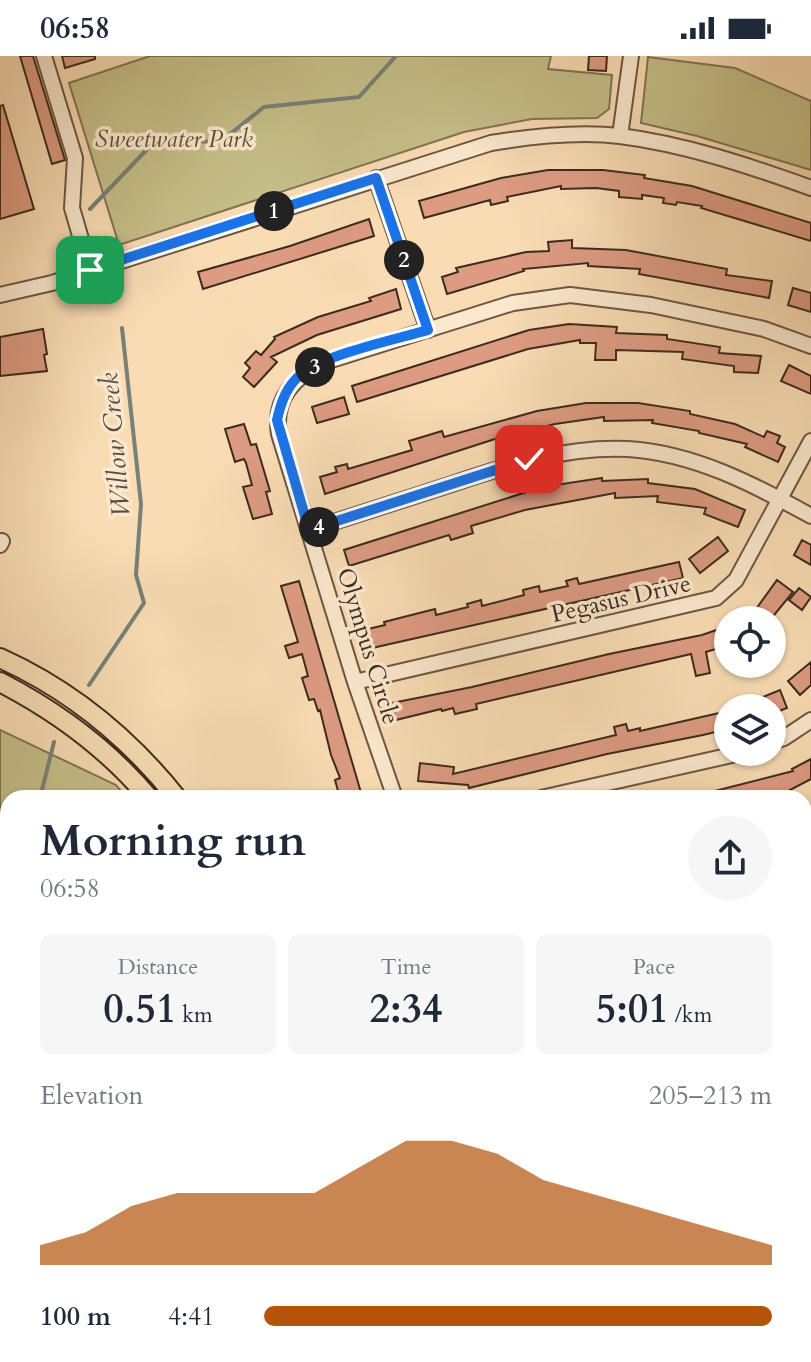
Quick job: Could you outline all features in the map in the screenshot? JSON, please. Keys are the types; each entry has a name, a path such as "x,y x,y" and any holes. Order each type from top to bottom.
{"main road":[{"path":"0,658 57,688 99,719 150,764 171,790"},
{"path":"0,682 47,707 77,729 123,768 142,790"}],"street":[{"path":"44,56 75,158 72,208 90,270"},
{"path":"620,136 631,56"},
{"path":"0,295 90,270 491,143 537,135 620,136 678,147 811,188"},
{"path":"376,178 428,330"},
{"name":"Olympus Circle","path":"392,790 355,682 279,434 277,420 281,402 304,372 325,362 513,303 570,295 651,305 764,329 811,346"},
{"name":"Pegasus Drive","path":"355,682 716,598 736,580 811,441"},
{"path":"309,530 529,459 570,451 629,449 658,453 735,477 811,516"},
{"path":"786,737 811,720"},
{"path":"576,790 714,759"}],"green space":[{"name":"Sweetwater Park","path":"150,56 551,56 548,69 612,75 609,109 597,118 532,119 464,132 119,245 69,83"},
{"path":"648,57 735,68 811,101 811,170 641,123"},
{"path":"0,730 116,785 120,790 0,790"}],"building":[{"path":"20,56 33,56 65,160 52,164"},
{"path":"62,56 95,56 95,59 65,68"},
{"path":"589,56 607,56 606,71 588,70"},
{"path":"3,105 34,209 0,219 0,106"},
{"path":"548,170 603,170 645,175 644,178 692,186 811,223 811,241 702,206 663,203 664,198 642,195 642,199 619,197 619,191 596,188 561,189 561,186 507,197 508,201 491,205 490,200 424,218 419,201 501,178"},
{"path":"369,219 374,236 203,289 198,272 290,246"},
{"path":"572,240 572,248 626,250 727,269 726,275 772,281 769,298 639,274 640,269 588,266 588,263 523,269 447,294 442,277 458,272 456,268 526,252 549,251 548,242"},
{"path":"793,288 811,293 811,312 788,305"},
{"path":"396,289 401,309 317,335 271,357 277,362 254,387 243,377 250,368 245,363 256,351 261,355 274,337 318,317 371,301 369,298"},
{"path":"569,324 617,327 616,333 667,335 667,339 720,347 719,353 761,356 758,373 734,372 734,366 682,359 683,352 616,350 616,360 595,360 596,343 580,343 580,340 528,349 357,402 352,386 529,330"},
{"path":"43,329 47,371 0,376 0,337"},
{"path":"789,365 811,376 811,394 781,381"},
{"path":"344,397 349,414 317,423 312,407"},
{"path":"586,403 638,403 690,411 690,414 735,424 764,437 767,431 780,436 777,443 785,447 778,462 745,447 747,444 699,431 652,423 653,420 604,421 604,417 555,424 495,439 325,494 320,477 337,472 335,467 347,464 348,469 412,450 409,441 442,431 444,437 537,411"},
{"path":"244,424 251,445 256,444 270,491 266,492 272,514 253,519 243,487 252,485 246,463 244,459 235,462 225,429"},
{"path":"602,478 602,481 648,479 648,483 695,489 745,510 738,527 704,514 706,508 657,502 658,496 615,498 615,493 525,510 471,526 473,533 451,540 449,535 349,566 344,550 555,483"},
{"path":"718,537 728,551 700,573 689,559"},
{"path":"802,540 811,545 811,565 794,555"},
{"path":"679,562 683,578 372,648 368,629 385,625 384,622 435,609 436,615 468,607 467,604 481,600 482,606 524,595 523,590 539,586 540,592 568,586 566,581 577,578 579,584"},
{"path":"777,580 793,592 782,606 758,606"},
{"path":"299,581 360,790 338,790 335,780 340,778 320,710 314,699 309,700 302,678 308,676 302,654 289,658 285,646 298,642 281,586"},
{"path":"799,588 811,597 802,610 789,600"},
{"path":"714,631 714,649 706,652 710,673 696,676 691,654 476,704 477,709 455,714 453,708 441,709 396,720 392,703"},
{"path":"811,662 811,685 800,695 788,681"},
{"path":"714,714 714,732 607,754 469,788 468,785 418,781 420,763 454,767 453,774 616,735 614,727 626,724 628,731 640,728 640,731"},
{"path":"811,759 811,779 790,790 719,790 793,771"}],"waterway":[{"name":"Willow Creek","path":"90,209 156,140 220,142 264,107 359,97 396,56"},
{"name":"Willow Creek","path":"89,685 144,603 136,575 141,504 122,328"},
{"name":"Willow Creek","path":"42,790 54,742"}],"route":[{"path":"90,270 376,178 428,330 325,362 304,372 291,384 281,402 277,420 309,530 529,459"}]}
